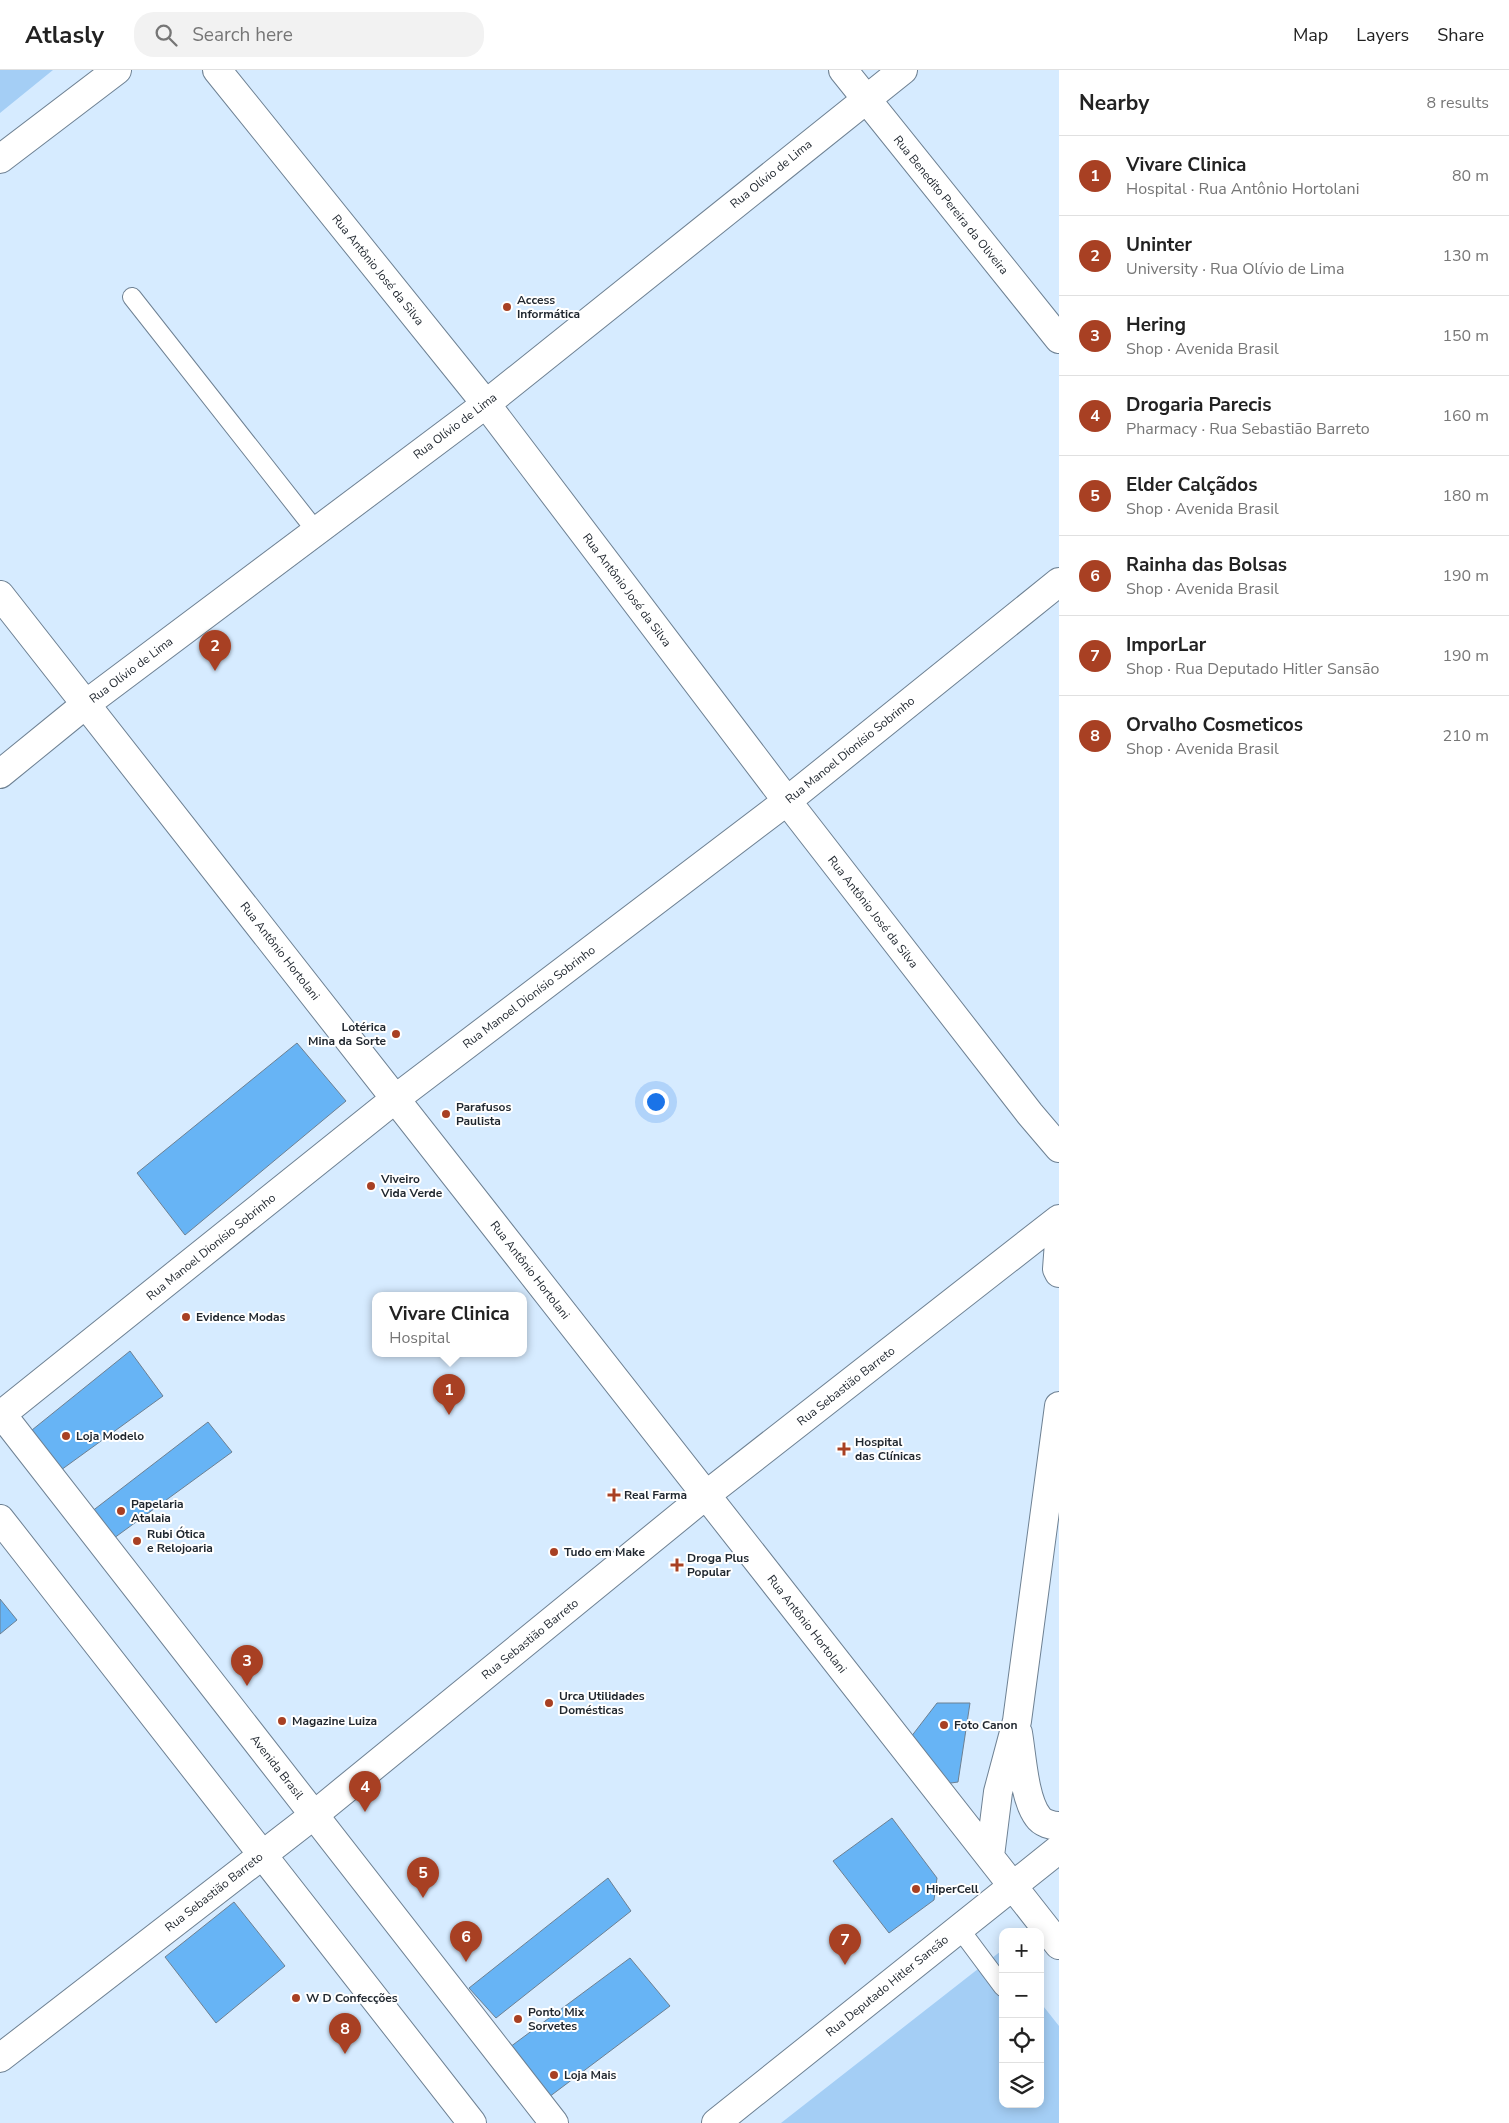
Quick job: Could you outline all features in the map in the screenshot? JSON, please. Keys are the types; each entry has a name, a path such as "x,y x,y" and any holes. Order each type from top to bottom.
{"street":[{"path":"0,159 117,70"},
{"name":"Rua Antônio José da Silva","path":"217,70 486,404 787,801 1030,1114 1059,1148"},
{"name":"Rua Benedito Pereira da Oliveira","path":"843,70 1059,339"},
{"name":"Rua Olívio de Lima","path":"0,774 86,704 486,404 865,98 903,70"},
{"name":"Rua Manoel Dionísio Sobrinho","path":"1,1413 395,1098 787,801 1059,582"},
{"name":"Rua Antônio Hortolani","path":"0,595 1059,1945"},
{"name":"Rua Sebastião Barreto","path":"0,2058 314,1815 706,1495 1059,1219"},
{"path":"1059,1242 1057,1269 1059,1273"},
{"path":"990,1856 998,1792 1017,1721 1059,1406"},
{"name":"Avenida Brasil","path":"1,1413 554,2123"},
{"path":"0,1519 472,2123"},
{"path":"1017,1721 1026,1783 1038,1818 1050,1825 1059,1826"},
{"name":"Rua Deputado Hitler Sansão","path":"716,2123 959,1928 1014,1887 1059,1849"}],"lane":[{"path":"132,297 316,531"},
{"path":"959,1928 999,1982"}],"shaded area":[{"path":"0,70 53,70 0,113"},
{"path":"999,1953 999,2108 1044,2108 1044,2007 1059,2026 1059,2123 781,2123"}],"building":[{"path":"297,1043 346,1101 185,1235 137,1173"},
{"path":"130,1351 163,1396 61,1470 32,1430"},
{"path":"208,1422 232,1452 110,1541 91,1512"},
{"path":"0,1599 17,1620 0,1634"},
{"name":"Foto Canon","path":"937,1703 970,1703 958,1782 944,1784 904,1746"},
{"path":"892,1818 937,1878 934,1900 889,1933 833,1861"},
{"path":"608,1878 631,1911 496,2018 469,1988"},
{"path":"234,1902 285,1966 216,2023 165,1957"},
{"path":"630,1958 670,2006 549,2097 510,2047"}],"place":[{"name":"Access Informática","path":"507,307"},
{"name":"Uninter","path":"215,671"},
{"name":"Lotérica Mina da Sorte","path":"396,1034"},
{"name":"Parafusos Paulista","path":"446,1114"},
{"name":"Viveiro Vida Verde","path":"371,1186"},
{"name":"Evidence Modas","path":"186,1317"},
{"name":"Vivare Clinica","path":"449,1415"},
{"name":"Loja Modelo","path":"66,1436"},
{"name":"Hospital das Clínicas","path":"844,1449"},
{"name":"Real Farma","path":"614,1495"},
{"name":"Papelaria Atalaia","path":"121,1511"},
{"name":"Rubi Ótica e Relojoaria","path":"137,1541"},
{"name":"Tudo em Make","path":"554,1552"},
{"name":"Droga Plus Popular","path":"677,1565"},
{"name":"Hering","path":"247,1686"},
{"name":"Urca Utilidades Domésticas","path":"549,1703"},
{"name":"Magazine Luiza","path":"282,1721"},
{"name":"Foto Canon","path":"944,1725"},
{"name":"Drogaria Parecis","path":"365,1812"},
{"name":"HiperCell","path":"916,1889"},
{"name":"Elder Calçãdos","path":"423,1898"},
{"name":"Rainha das Bolsas","path":"466,1962"},
{"name":"ImporLar","path":"845,1965"},
{"name":"W D Confecções","path":"296,1998"},
{"name":"Ponto Mix Sorvetes","path":"518,2019"},
{"name":"Orvalho Cosmeticos","path":"345,2054"},
{"name":"Loja Mais","path":"554,2075"}]}
